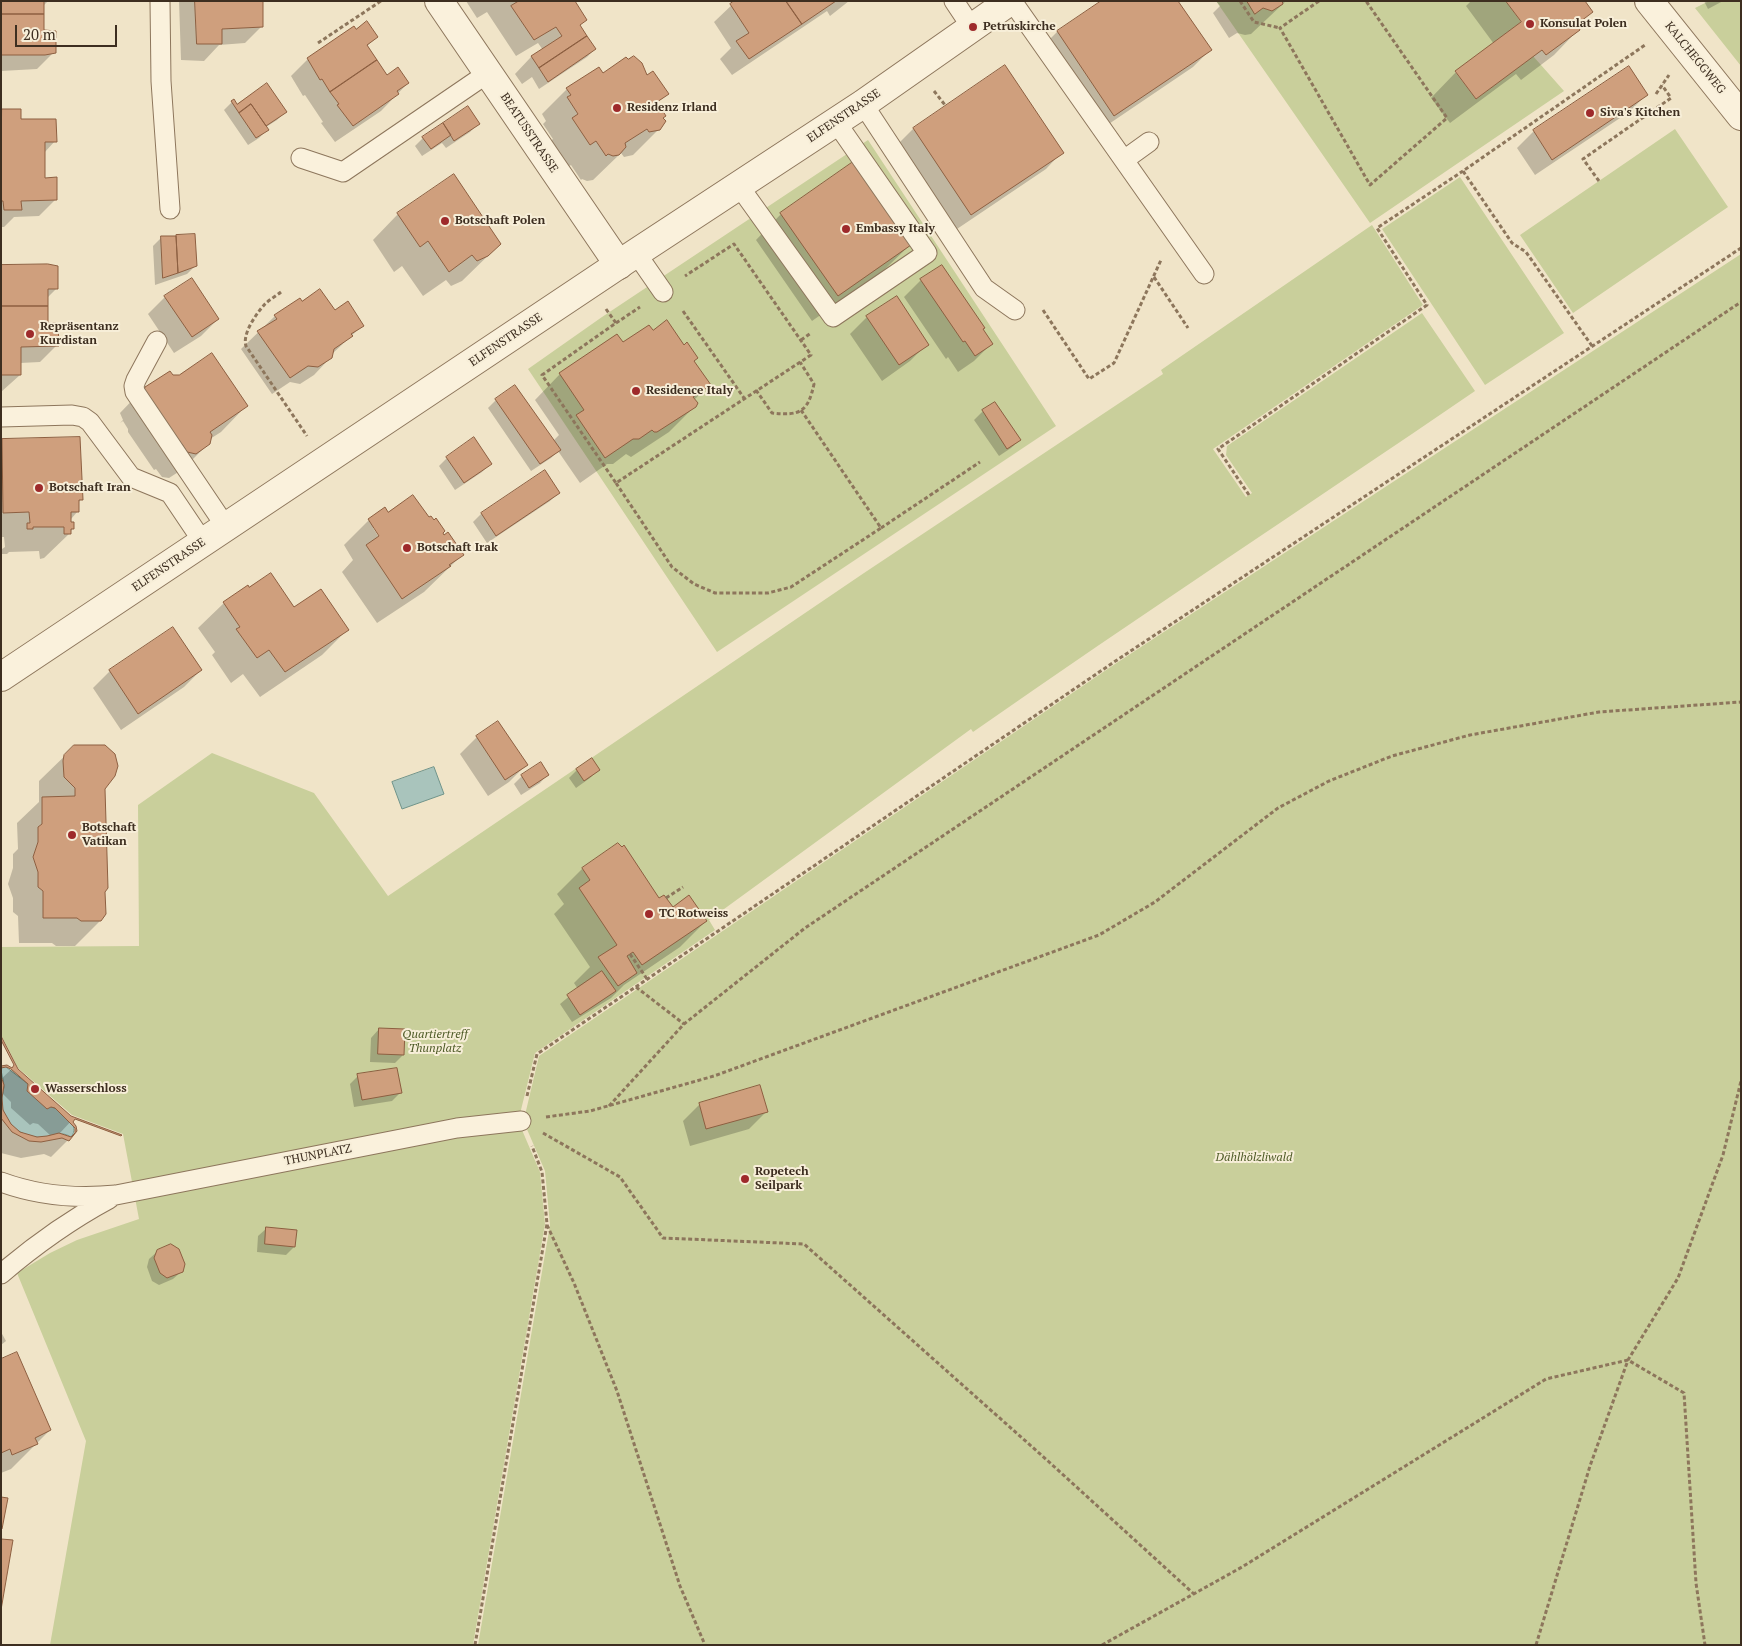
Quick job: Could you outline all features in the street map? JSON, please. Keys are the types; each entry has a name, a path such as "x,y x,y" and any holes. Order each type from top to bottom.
{"street":[{"name":"BEATUSSTRASSE","path":"439,1 488,73 627,259"},
{"name":"ELFENSTRASSE","path":"1,677 627,259 863,104 1011,1"},
{"name":"KALCHEGGWEG","path":"1649,1 1741,116"}],"lane":[{"path":"160,1 161,81 170,209"},
{"path":"954,1 972,28"},
{"path":"1011,1 1204,274"},
{"path":"301,158 343,172 488,73"},
{"path":"863,104 984,288 1015,310"},
{"path":"739,186 833,317 876,298 926,265 927,254 836,122"},
{"path":"1124,160 1149,142"},
{"path":"627,259 665,290"},
{"path":"157,340 136,380 135,392 226,527"},
{"path":"1,417 82,417 90,422 131,477 170,493 203,542"},
{"name":"THUNPLATZ","path":"1,1182 39,1193 70,1197 116,1195 457,1128 521,1121"},
{"name":"THUNPLATZ","path":"1,1274 29,1250 62,1226 116,1195"}],"path":[{"path":"318,44 381,1"},
{"path":"1240,1 1254,22 1280,28 1370,186 1447,118 1366,1"},
{"path":"1280,28 1318,1"},
{"path":"1249,495 1218,449 1427,305 1378,228 1646,45 1643,40"},
{"path":"1656,94 1669,75 1663,68"},
{"path":"930,84 945,106"},
{"path":"1599,181 1583,159 1671,98 1662,85"},
{"path":"1463,171 1512,243 1526,252 1592,346"},
{"path":"616,483 811,355 734,244 542,374 672,567 694,584 715,593 768,593 792,587 980,462"},
{"path":"475,1645 547,1224 542,1172 521,1121 537,1054 1114,662 1741,248"},
{"path":"1042,309 1090,379 1114,363 1164,256"},
{"path":"1154,276 1188,328"},
{"path":"665,290 744,398"},
{"path":"281,292 265,304 246,333 244,342 304,431"},
{"path":"609,1106 684,1024 805,928 1741,302"},
{"path":"603,305 616,323"},
{"path":"756,390 772,413 790,415 801,410 810,402 814,384 800,362"},
{"path":"801,410 881,528"},
{"path":"521,1121 590,1111 714,1076 1098,935 1155,902 1278,808 1329,781 1392,756 1470,735 1599,712 1741,702"},
{"path":"666,898 683,887"},
{"path":"630,954 647,979"},
{"path":"636,987 684,1024"},
{"path":"1536,1645 1590,1466 1628,1360 1678,1278 1723,1155 1741,1081"},
{"path":"521,1121 620,1177 663,1238 804,1244 1194,1594"},
{"path":"547,1224 574,1283 617,1391 680,1586 705,1645"},
{"path":"1102,1645 1250,1562 1546,1379 1628,1360 1684,1393 1696,1583 1705,1645"}],"green space":[{"path":"1216,1 1506,1 1521,22 1455,72 1476,99 1533,56 1564,91 1370,223"},
{"path":"1709,1 1741,1 1741,66 1695,8"},
{"path":"1675,129 1728,207 1573,313 1520,235"},
{"path":"868,140 1056,426 717,652 528,369 602,317"},
{"path":"1460,177 1564,333 1485,385 1382,229"},
{"name":"Quartiertreff Thunplatz","path":"1372,225 1423,305 1213,449 1246,497 1252,493 1226,455 1227,446 1422,313 1475,391 973,732 971,729 709,920 715,930 535,1053 519,1123 540,1172 545,1224 473,1645 50,1645 86,1441 17,1273 50,1253 77,1240 139,1219 123,1134 72,1115 18,1068 1,1035 1,947 139,946 138,805 212,753 314,793 388,896 864,573 1163,374 1161,370"},
{"name":"Dählhölzliwald","path":"1741,254 1741,1645 478,1645 550,1225 545,1171 526,1127 525,1115 539,1056 1115,664"}],"water":[{"path":"434,767 444,794 402,809 392,782"},
{"path":"6,1067 28,1084 51,1107 55,1108 70,1121 74,1128 74,1133 71,1137 61,1134 45,1137 31,1136 18,1130 7,1120 2,1106 4,1087 1,1068"}],"building":[{"path":"1,1 44,1 44,14 1,14"},
{"path":"195,1 263,1 263,27 222,29 222,44 197,44"},
{"path":"519,1 575,1 587,20 580,25 587,36 539,68 531,56 562,36 556,27 534,40 511,6"},
{"path":"734,1 786,1 802,24 749,59 736,41 749,33 730,4"},
{"path":"786,1 836,1 802,24"},
{"path":"1101,1 1178,1 1212,50 1114,116 1057,31"},
{"path":"1247,1 1282,1 1283,4 1272,11 1263,8 1255,14"},
{"path":"1506,1 1585,1 1593,12 1577,24 1580,30 1546,55 1542,50 1476,99 1455,71 1521,22"},
{"path":"1,14 44,14 44,30 56,31 56,53 45,55 1,55"},
{"path":"367,21 378,37 367,45 377,60 330,92 322,79 320,80 307,58 354,26 356,29"},
{"path":"587,36 596,49 548,82 539,68"},
{"name":"Residenz Irland","path":"634,56 642,63 647,75 653,71 669,94 657,102 666,116 663,118 666,121 660,130 649,132 647,129 625,143 626,147 619,155 613,156 608,154 606,156 596,141 590,145 572,118 578,114 567,97 571,95 566,88 599,67 603,73 626,57 628,59"},
{"path":"377,60 387,75 398,67 409,83 397,91 399,94 353,126 330,92"},
{"path":"1005,65 1064,153 971,215 913,128"},
{"name":"Siva's Kitchen","path":"1629,66 1648,95 1552,160 1533,130"},
{"path":"267,83 287,112 266,126 251,104 239,113 231,101 234,99 237,104"},
{"path":"251,104 269,130 256,138 239,113"},
{"path":"468,106 480,124 454,141 443,123"},
{"path":"2,109 21,109 21,119 56,119 57,142 45,142 45,178 57,177 57,200 21,201 22,210 4,210 3,201 1,201"},
{"path":"443,123 451,135 431,149 422,137"},
{"name":"Embassy Italy","path":"853,162 911,245 838,296 780,213"},
{"path":"454,174 501,244 488,256 477,261 472,255 449,272 428,241 420,247 397,213"},
{"path":"195,234 197,266 178,273 176,235"},
{"path":"161,236 176,236 178,273 163,278"},
{"path":"48,264 58,266 58,289 48,289 48,306 1,306 1,265"},
{"path":"942,265 985,328 983,329 993,344 975,356 965,341 963,342 920,279"},
{"path":"192,278 219,319 192,337 164,296"},
{"path":"320,289 335,310 348,301 364,326 351,334 353,336 334,349 332,358 318,367 308,366 290,378 257,331 277,319 274,315 300,298 302,301"},
{"path":"897,296 929,345 899,365 866,316"},
{"name":"Repräsentanz Kurdistan","path":"1,306 48,306 48,323 58,323 59,346 21,347 21,375 1,375"},
{"name":"Residence Italy","path":"667,320 684,345 687,342 698,358 694,361 711,385 693,397 698,403 696,407 657,432 652,430 639,439 633,439 605,458 576,415 584,410 559,373 617,334 623,342 649,325 653,330"},
{"path":"212,353 248,406 210,432 212,435 210,444 196,454 187,452 182,444 180,446 144,390 145,387 170,371 173,375 179,375"},
{"path":"515,385 561,450 540,464 495,399"},
{"path":"995,402 1021,440 1007,449 982,410"},
{"path":"80,437 83,500 79,500 79,512 71,512 71,522 74,522 74,529 71,529 71,534 64,534 64,527 33,527 33,529 27,529 27,523 30,523 29,512 3,513 2,439"},
{"path":"474,437 492,464 464,483 446,457"},
{"path":"545,470 560,493 496,536 481,513"},
{"path":"413,495 429,517 431,516 434,520 436,518 445,531 444,535 448,532 464,555 402,599 366,545 379,536 368,519 385,507 388,512"},
{"path":"271,573 294,607 321,589 349,630 285,672 269,650 257,658 236,629 240,627 223,602 248,585 249,587"},
{"path":"173,627 202,670 138,714 109,670"},
{"path":"498,721 528,765 505,780 476,736"},
{"name":"Botschaft Vatikan","path":"74,745 105,745 115,754 118,766 115,776 105,789 108,888 105,892 106,914 101,921 81,921 77,918 43,918 43,891 38,887 38,872 33,857 38,842 38,827 42,824 42,797 75,796 75,788 64,777 63,761 64,755"},
{"path":"592,758 600,770 584,781 576,769"},
{"path":"541,762 549,775 529,788 521,775"},
{"name":"TC Rotweiss","path":"618,843 622,847 624,845 659,898 664,895 673,907 689,895 707,921 642,965 633,952 627,956 637,973 618,986 598,957 617,945 579,888 590,880 582,868"},
{"path":"602,971 616,991 580,1015 567,995"},
{"path":"379,1028 405,1029 404,1055 378,1054"},
{"name":"Wasserschloss","path":"1,1036 18,1069 71,1116 122,1135 75,1119 73,1122 77,1131 69,1141 62,1138 41,1142 29,1141 12,1132 1,1118 1,1076 4,1085 3,1110 11,1124 20,1132 37,1137 59,1133 71,1137 75,1133 75,1128 55,1108 47,1109 27,1091 28,1084 11,1069 1,1068 1,1066 7,1065 12,1068 14,1065 1,1040"},
{"path":"397,1068 402,1093 362,1100 357,1074"},
{"path":"760,1085 768,1112 706,1129 699,1103"},
{"path":"266,1227 297,1230 295,1247 265,1244"},
{"path":"171,1244 179,1249 185,1264 183,1272 167,1278 160,1273 154,1258 157,1250"},
{"path":"17,1352 51,1430 35,1438 38,1444 12,1455 10,1449 1,1453 1,1359"},
{"path":"1,1497 8,1498 2,1529 1,1529"},
{"path":"1,1539 13,1540 1,1610"}],"place":[{"name":"Konsulat Polen","path":"1530,24"},
{"name":"Petruskirche","path":"973,27"},
{"name":"Residenz Irland","path":"617,108"},
{"name":"Siva's Kitchen","path":"1590,113"},
{"name":"Botschaft Polen","path":"445,221"},
{"name":"Embassy Italy","path":"846,229"},
{"name":"Repräsentanz Kurdistan","path":"30,334"},
{"name":"Residence Italy","path":"636,391"},
{"name":"Botschaft Iran","path":"39,488"},
{"name":"Botschaft Irak","path":"407,548"},
{"name":"Botschaft Vatikan","path":"72,835"},
{"name":"TC Rotweiss","path":"649,914"},
{"name":"Wasserschloss","path":"35,1089"},
{"name":"Ropetech Seilpark","path":"745,1179"}]}
